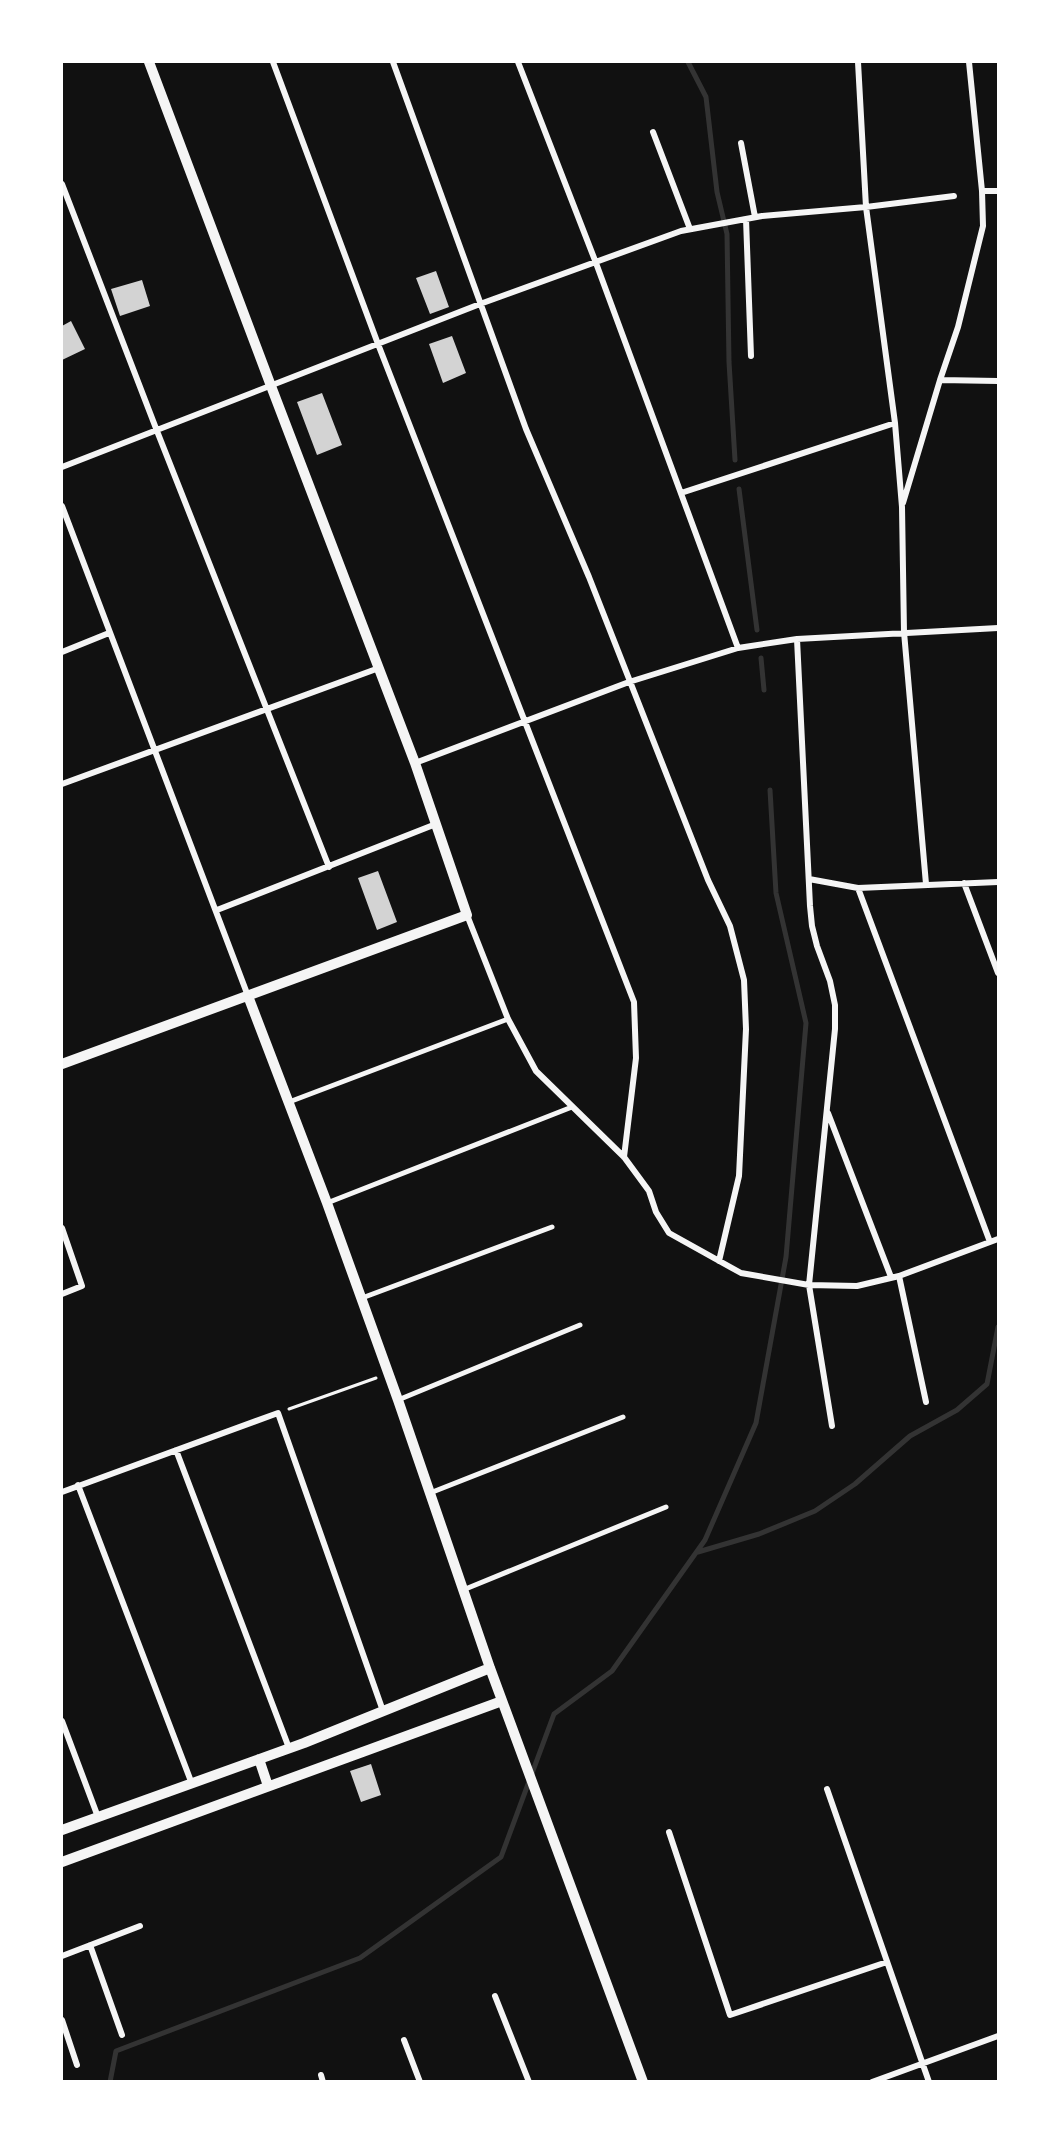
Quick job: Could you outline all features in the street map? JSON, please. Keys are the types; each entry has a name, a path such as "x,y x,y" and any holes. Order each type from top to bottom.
{"street":[{"path":"149,62 415,763 467,915 507,1019 536,1071 624,1158 649,1191 656,1212 669,1233 741,1272 809,1285 857,1286 899,1276 999,1239"},
{"path":"273,62 378,344 634,1002 636,1058 624,1158"},
{"path":"393,62 526,429 589,577 708,880 730,926 744,980 746,1029 739,1176 719,1261"},
{"path":"518,62 596,263 738,648"},
{"path":"858,62 866,207 895,423 902,507 904,632 926,884"},
{"path":"902,507 958,327 983,226 982,191 969,62"},
{"path":"653,132 690,230"},
{"path":"741,143 755,218"},
{"path":"62,184 329,867"},
{"path":"982,191 999,191"},
{"path":"62,466 480,304 681,231 746,219 866,207 954,195"},
{"path":"746,219 751,356"},
{"path":"940,380 999,381"},
{"path":"681,493 895,423"},
{"path":"62,506 327,1203 398,1400 490,1668 643,2082"},
{"path":"415,763 629,682 738,648 797,639 999,628"},
{"path":"62,652 109,633"},
{"path":"797,639 812,926 830,981 835,1005 835,1029 809,1285 832,1426"},
{"path":"62,784 379,668"},
{"path":"217,910 436,824"},
{"path":"809,879 858,888 999,882"},
{"path":"964,883 999,973"},
{"path":"858,888 990,1242"},
{"path":"62,1064 467,915"},
{"path":"289,1102 507,1019"},
{"path":"327,1203 572,1107"},
{"path":"827,1109 891,1277"},
{"path":"362,1298 552,1227"},
{"path":"62,1228 82,1286 62,1294"},
{"path":"899,1276 926,1402"},
{"path":"398,1400 580,1325"},
{"path":"62,1492 278,1413 383,1711"},
{"path":"430,1493 623,1417"},
{"path":"176,1450 289,1748"},
{"path":"78,1485 192,1784"},
{"path":"463,1590 666,1507"},
{"path":"62,1830 289,1748 490,1668"},
{"path":"62,1862 502,1701"},
{"path":"62,1721 98,1817"},
{"path":"259,1759 268,1786"},
{"path":"827,1789 929,2082"},
{"path":"669,1832 730,2015 886,1962"},
{"path":"62,1956 140,1926"},
{"path":"90,1945 122,2035"},
{"path":"495,1996 529,2082"},
{"path":"62,2020 77,2065"},
{"path":"872,2082 999,2036"},
{"path":"404,2040 420,2082"}],"path":[{"path":"278,1413 388,1373"}],"building":[{"path":"436,271 449,307 430,314 416,278"},
{"path":"142,280 150,306 120,316 111,289"},
{"path":"71,321 85,349 62,360 62,326"},
{"path":"452,336 466,373 443,383 429,344"},
{"path":"322,393 342,445 317,455 297,402"},
{"path":"378,871 397,922 377,930 358,878"},
{"path":"371,1764 381,1795 361,1802 350,1771"}],"waterway":[{"path":"688,62 706,97 717,192 727,234 729,362 735,460"},
{"path":"739,489 757,630"},
{"path":"761,658 764,690"},
{"path":"110,2082 116,2051 360,1958 501,1857 554,1714 612,1671 705,1540 756,1423 786,1257 806,1023 776,893 770,790"},
{"path":"698,1552 759,1534 815,1511 855,1484 910,1436 957,1410 987,1384 998,1327"}]}
